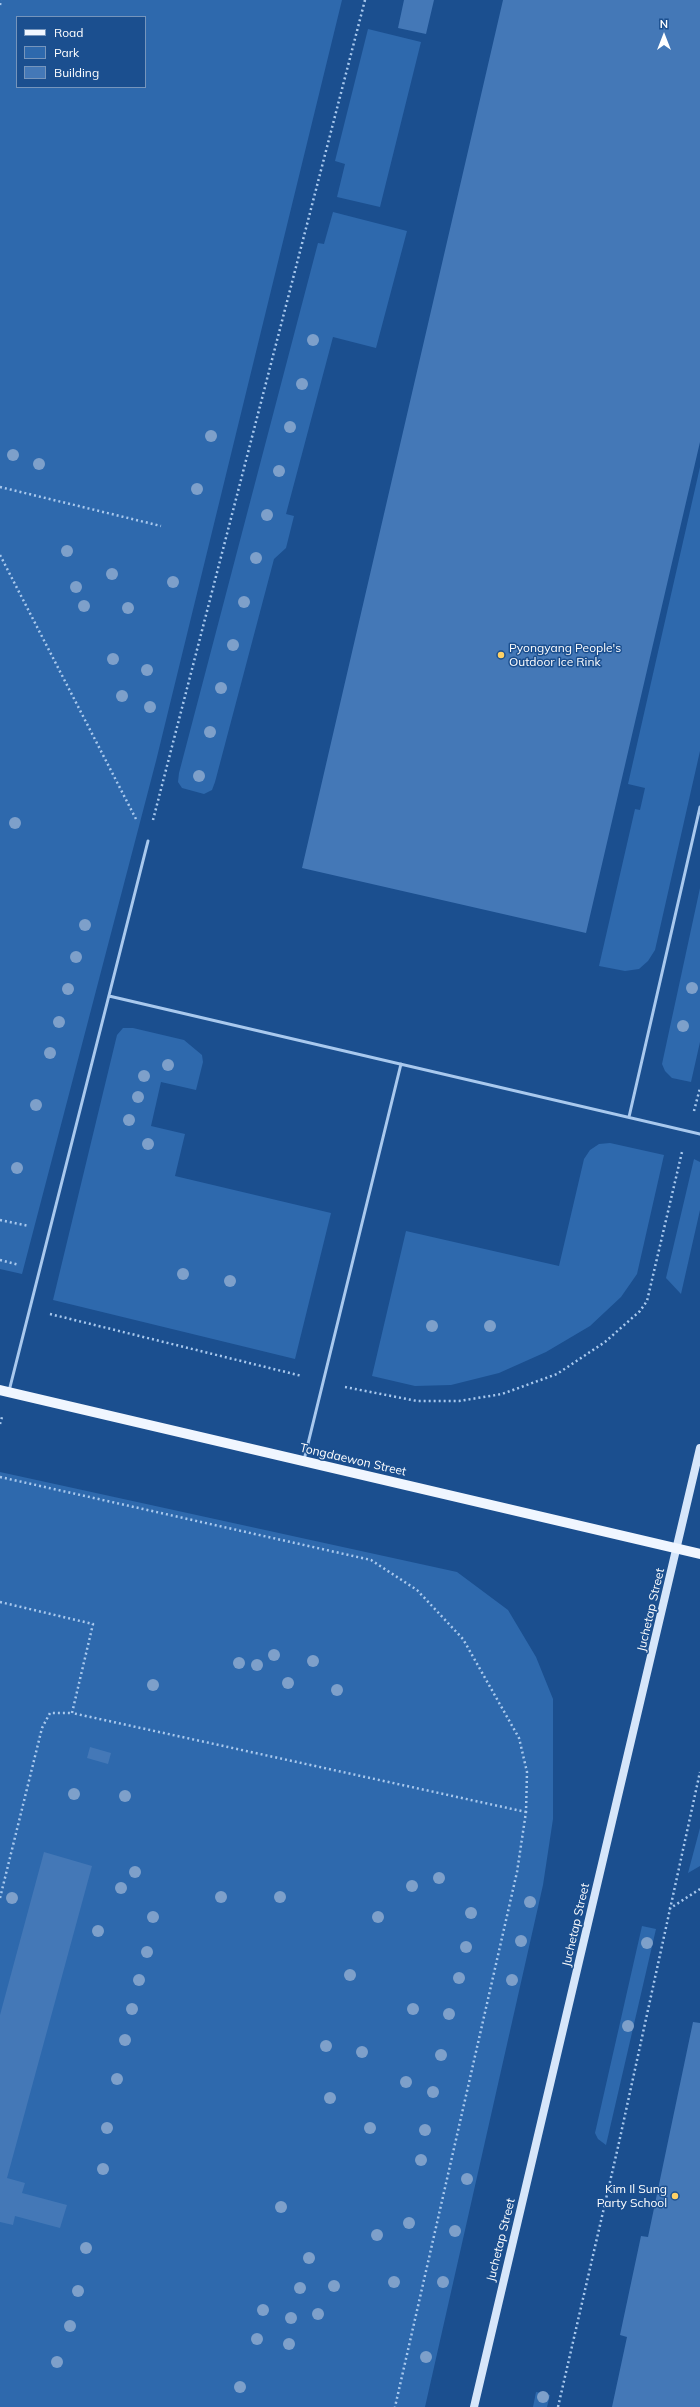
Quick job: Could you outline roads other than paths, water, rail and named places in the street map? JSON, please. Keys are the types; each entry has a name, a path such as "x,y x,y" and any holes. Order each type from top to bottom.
{"main road":[{"name":"Tongdaewon Street","path":"4,1392 700,1554"},
{"name":"Juchetap Street","path":"474,2407 700,1448"}],"lane":[{"path":"629,1117 700,807"},
{"path":"4,1392 30,1309 148,842"},
{"path":"109,996 700,1134"},
{"path":"304,1462 401,1064"}],"place":[{"name":"Pyongyang People's Outdoor Ice Rink","path":"501,655"},
{"name":"Kim Il Sung Party School","path":"675,2196"}]}
